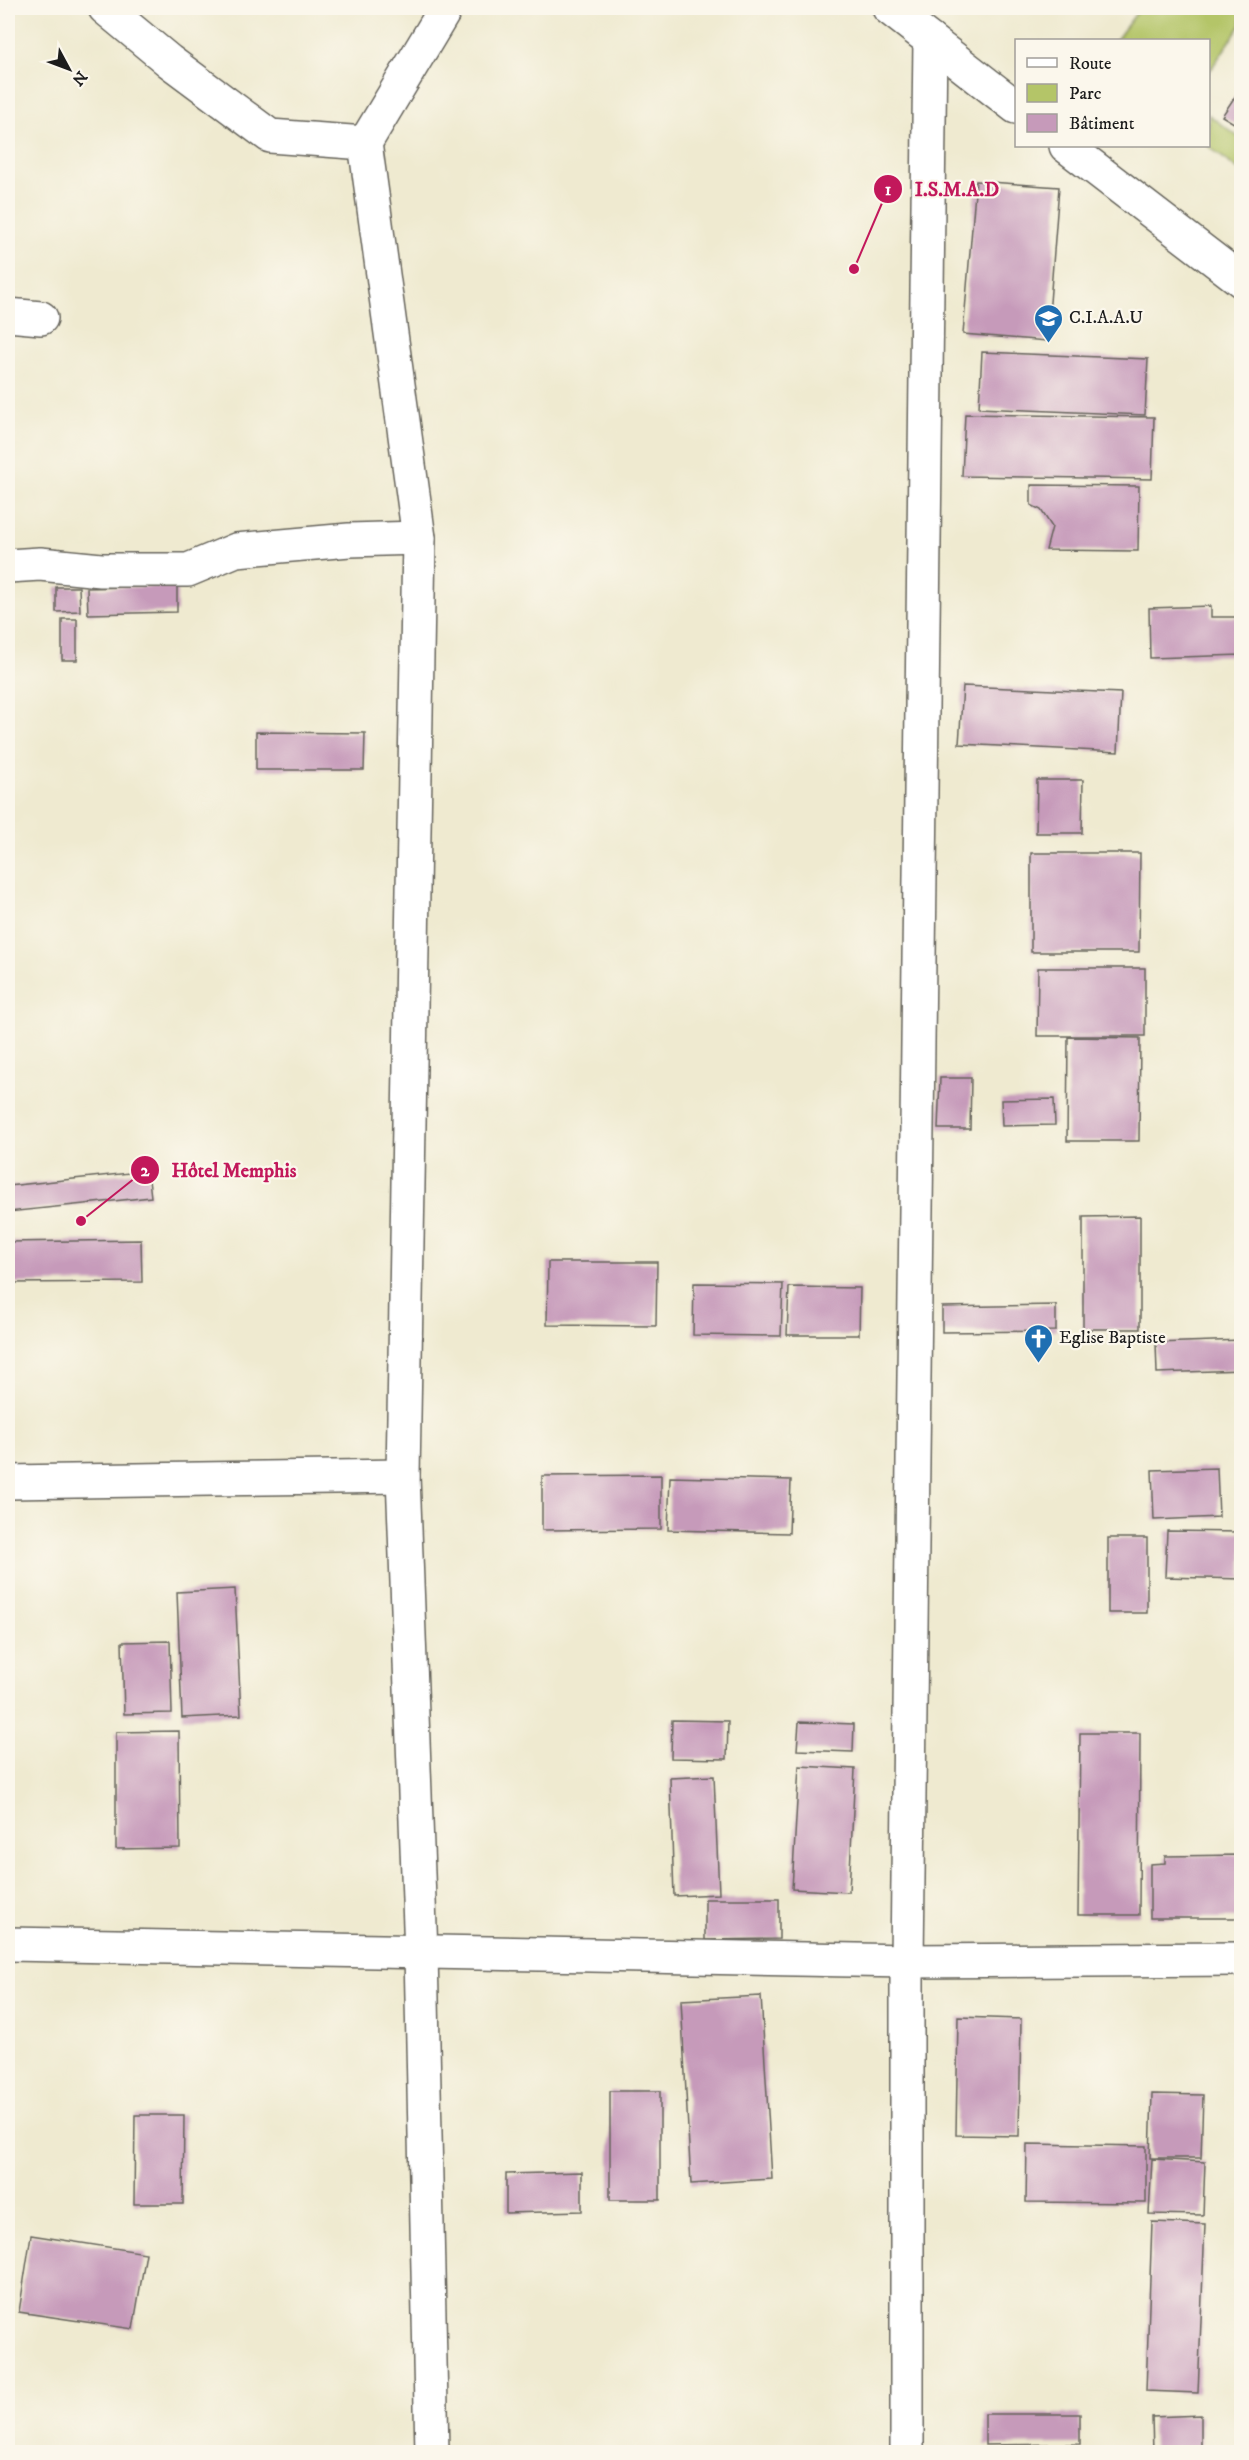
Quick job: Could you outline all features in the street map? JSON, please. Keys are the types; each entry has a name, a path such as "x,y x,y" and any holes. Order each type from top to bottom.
{"street":[{"path":"105,8 170,61 270,136 365,143"},
{"path":"432,2452 421,1953 403,1476 419,538 365,143 446,8"},
{"path":"889,8 1015,105"},
{"path":"907,2452 907,1961 930,40"},
{"path":"1067,147 1242,281"},
{"path":"8,315 40,318"},
{"path":"8,566 40,564 101,570 188,570 236,550 349,540 419,538"},
{"path":"8,1482 403,1476"},
{"path":"8,1944 907,1961 1242,1959"}],"green space":[{"path":"1140,8 1241,8 1241,25 1210,71 1210,39 1117,39"},
{"path":"1210,116 1241,139 1241,172 1209,147"}],"building":[{"path":"1242,86 1242,128 1222,116"},
{"path":"976,181 1059,187 1047,341 963,334"},
{"path":"982,352 1148,359 1145,415 979,408"},
{"path":"965,414 1154,417 1152,479 962,476"},
{"path":"1031,485 1139,486 1138,551 1046,550 1052,527 1041,510 1031,505"},
{"path":"177,586 177,612 88,614 87,588"},
{"path":"56,587 79,587 80,611 56,612"},
{"path":"1211,606 1211,617 1241,617 1242,655 1150,658 1149,608"},
{"path":"62,619 77,619 77,660 62,660"},
{"path":"963,686 1121,693 1118,752 959,744"},
{"path":"256,732 365,733 364,770 256,770"},
{"path":"1037,780 1083,780 1082,833 1036,833"},
{"path":"1031,853 1140,853 1139,952 1031,952"},
{"path":"1038,968 1145,968 1145,1036 1037,1036"},
{"path":"1068,1037 1140,1038 1139,1141 1067,1141"},
{"path":"940,1078 971,1078 970,1129 938,1129"},
{"path":"1054,1099 1055,1125 1002,1126 1001,1100"},
{"path":"148,1171 151,1197 8,1212 8,1186"},
{"path":"1140,1216 1140,1329 1083,1329 1083,1217"},
{"path":"141,1240 142,1282 8,1283 8,1242"},
{"path":"548,1262 657,1262 656,1326 547,1325"},
{"path":"694,1283 783,1284 781,1336 693,1335"},
{"path":"789,1287 860,1288 859,1335 787,1335"},
{"path":"1056,1305 1056,1331 942,1332 942,1307"},
{"path":"1242,1340 1242,1370 1157,1373 1156,1343"},
{"path":"1217,1468 1219,1517 1154,1520 1152,1470"},
{"path":"661,1475 661,1529 542,1530 542,1476"},
{"path":"670,1477 791,1480 789,1533 668,1530"},
{"path":"1167,1531 1242,1532 1242,1579 1165,1577"},
{"path":"1108,1538 1147,1538 1147,1613 1108,1613"},
{"path":"235,1589 241,1715 182,1718 177,1592"},
{"path":"170,1641 172,1713 124,1714 122,1642"},
{"path":"672,1720 728,1721 727,1759 671,1758"},
{"path":"799,1722 854,1724 853,1752 797,1750"},
{"path":"179,1731 180,1848 116,1849 116,1732"},
{"path":"1080,1733 1140,1733 1139,1915 1078,1915"},
{"path":"799,1766 855,1769 849,1892 792,1889"},
{"path":"714,1776 719,1894 674,1896 670,1778"},
{"path":"1242,1855 1242,1918 1150,1918 1150,1864 1165,1863 1165,1856"},
{"path":"705,1899 779,1899 779,1939 705,1940"},
{"path":"761,1996 772,2179 691,2184 681,2000"},
{"path":"958,2017 1021,2019 1019,2136 956,2135"},
{"path":"610,2091 660,2091 660,2200 610,2200"},
{"path":"1152,2094 1203,2095 1201,2158 1150,2158"},
{"path":"135,2115 184,2115 183,2204 134,2204"},
{"path":"1027,2144 1146,2146 1146,2203 1026,2202"},
{"path":"1152,2159 1205,2162 1203,2215 1149,2214"},
{"path":"582,2172 582,2211 506,2213 506,2174"},
{"path":"1152,2222 1205,2224 1198,2393 1146,2391"},
{"path":"31,2235 146,2253 133,2329 19,2312"},
{"path":"985,2414 1080,2414 1080,2444 985,2445"},
{"path":"1201,2415 1201,2452 1153,2452 1152,2417"}],"place":[{"name":"I.S.M.A.D","path":"854,269"},
{"name":"C.I.A.A.U","path":"1048,344"},
{"name":"Hôtel Memphis","path":"81,1221"},
{"name":"Eglise Baptiste","path":"1038,1364"}]}
